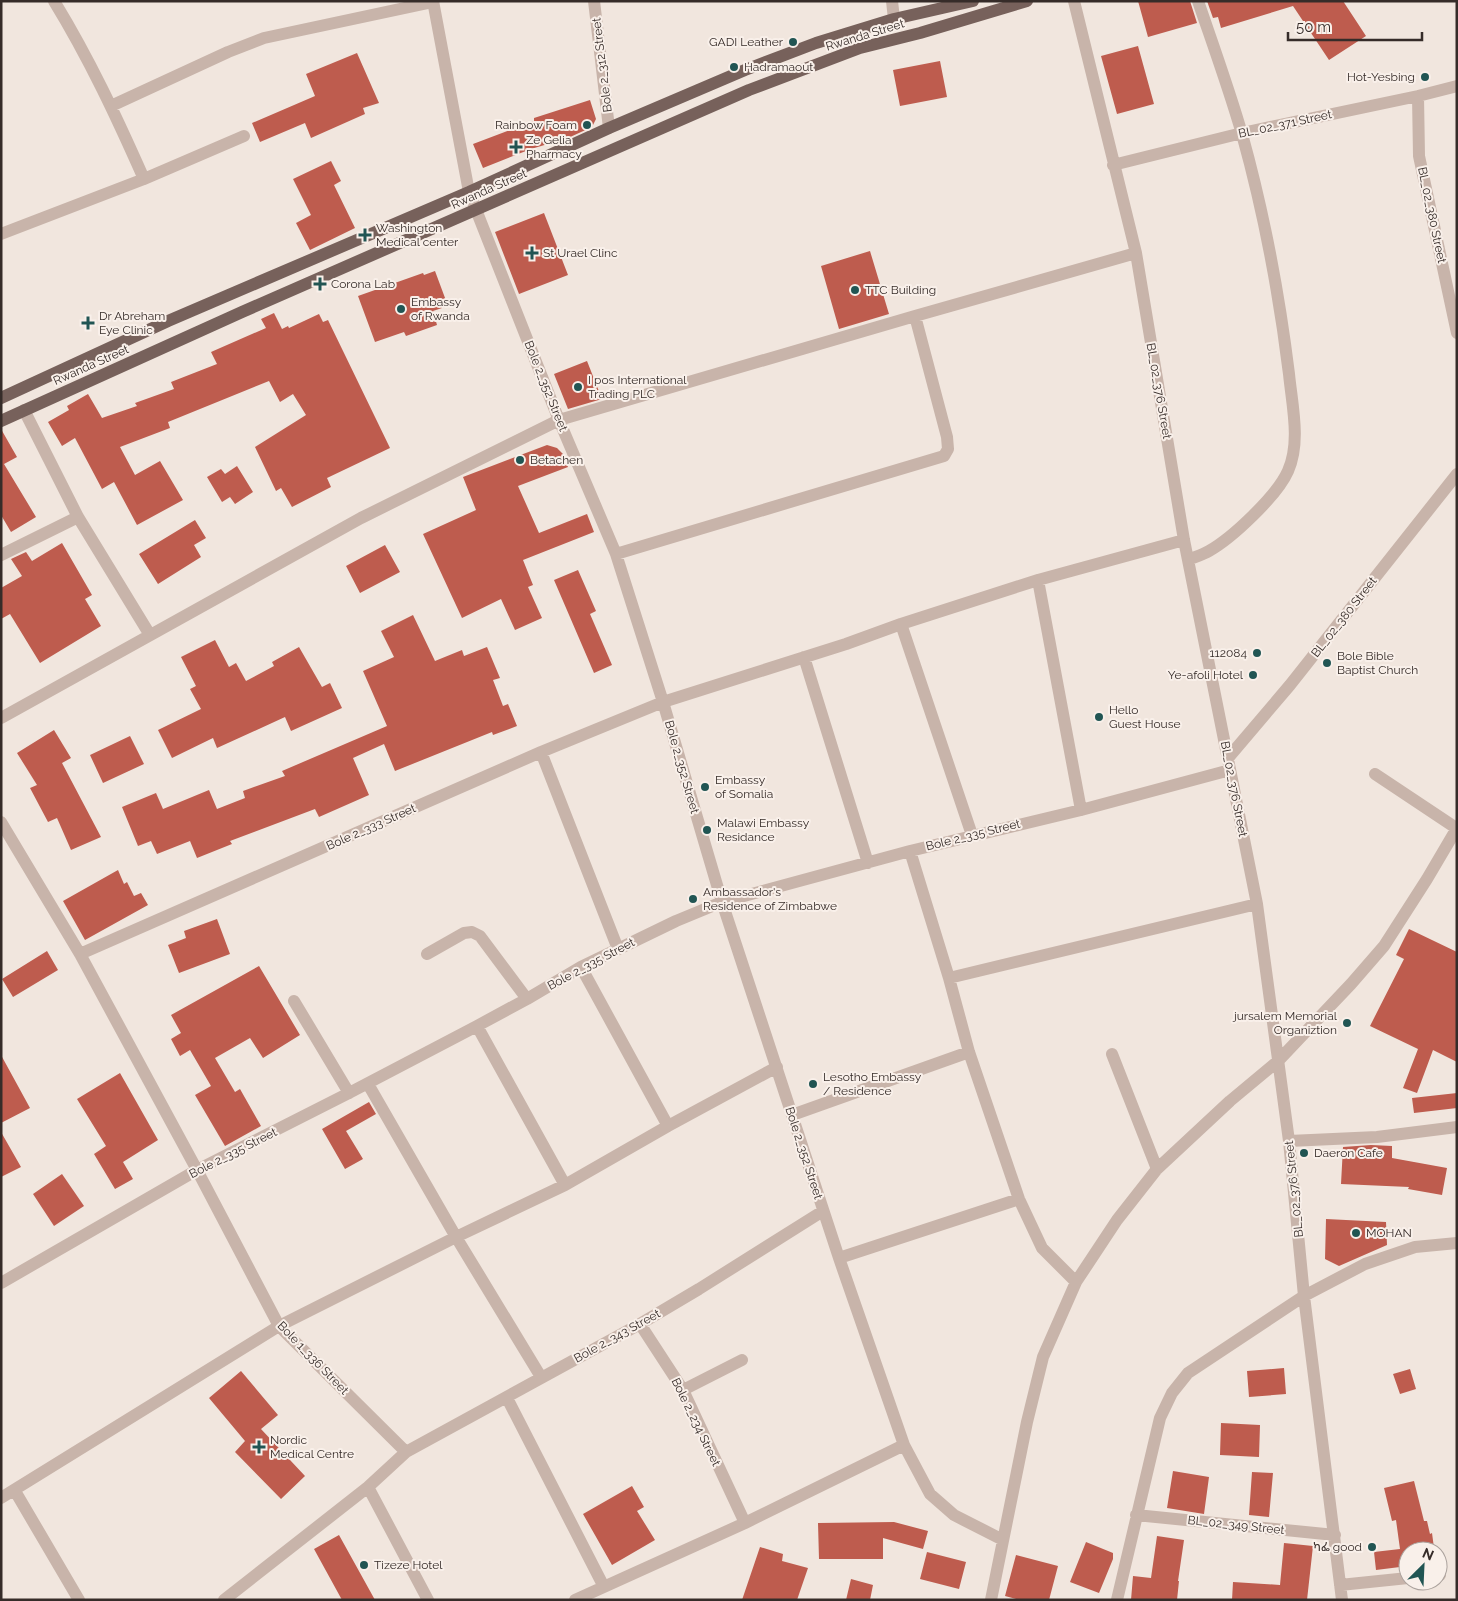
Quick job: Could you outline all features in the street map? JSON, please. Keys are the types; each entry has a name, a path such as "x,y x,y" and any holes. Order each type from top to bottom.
{"main road":[{"name":"Rwanda Street","path":"1,398 168,321 470,192 609,128 736,74 816,43 894,19 973,1"},
{"name":"Rwanda Street","path":"1,421 242,312 790,74 860,48 920,33 1027,1"}],"street":[{"path":"54,1 71,28 111,106 144,179"},
{"name":"Bole 2_312 Street","path":"594,1 609,128"},
{"path":"892,1 894,19"},
{"name":"BL_02_376 Street","path":"1074,1 1136,253 1184,540 1257,904 1289,1141 1304,1296 1342,1600"},
{"path":"1188,560 1208,552 1218,545 1258,510 1276,489 1287,472 1293,454 1294,427 1278,287 1242,133 1198,1"},
{"path":"111,106 228,52 264,38 433,2"},
{"name":"Bole 2_352 Street","path":"433,2 470,192 559,420 616,554 663,702 722,902 823,1211 904,1446 930,1494 954,1514 1003,1540"},
{"name":"BL_02_371 Street","path":"1113,165 1242,133 1457,86"},
{"name":"BL_02_380 Street","path":"1418,96 1419,156 1457,333"},
{"path":"1,234 144,179 244,136"},
{"path":"1,718 361,518 559,420 1136,253"},
{"path":"616,554 944,456 948,449 947,437 915,316"},
{"path":"24,410 78,517 150,635"},
{"name":"BL_02_380 Street","path":"1229,764 1455,480"},
{"path":"1,555 78,517"},
{"name":"Bole 2_333 Street","path":"80,954 541,752 663,702 1038,580 1184,540"},
{"path":"1038,580 1081,810"},
{"path":"901,624 972,835"},
{"path":"804,657 868,863"},
{"path":"541,752 618,949"},
{"name":"Bole 2_335 Street","path":"1,1283 197,1170 478,1026 581,967 676,921 722,902 972,835 1081,810 1229,764"},
{"path":"991,1600 1027,1422 1043,1357 1076,1282 1117,1220 1157,1169 1230,1101 1278,1061 1384,946 1428,879 1456,828 1375,774"},
{"name":"Bole 1_336 Street","path":"1,822 80,954 279,1326 406,1452"},
{"path":"910,851 949,978 969,1052 1019,1199 1042,1248 1076,1282"},
{"path":"949,978 1257,904"},
{"path":"427,954 464,933 472,932 480,936 527,999"},
{"path":"581,967 668,1126"},
{"path":"294,1000 349,1093"},
{"path":"478,1026 565,1186"},
{"path":"792,1115 969,1052"},
{"path":"1112,1054 1157,1169"},
{"path":"1,1498 279,1326 456,1237 565,1186 668,1126 777,1067"},
{"path":"368,1084 456,1237 541,1377"},
{"path":"1289,1141 1377,1136 1457,1127"},
{"path":"839,1258 1019,1199"},
{"name":"Bole 2_343 Street","path":"224,1600 368,1488 406,1452 508,1398 541,1377 699,1290 823,1211"},
{"path":"1117,1600 1160,1418 1172,1393 1188,1373 1304,1296 1365,1264 1414,1247 1457,1243"},
{"name":"Bole 2_234 Street","path":"640,1324 683,1390 745,1523"},
{"path":"683,1390 742,1360"},
{"path":"508,1398 604,1587"},
{"path":"575,1600 745,1523 904,1446"},
{"path":"368,1488 428,1600"},
{"path":"15,1491 79,1600"},
{"name":"BL_02_349 Street","path":"1136,1515 1335,1535"},
{"path":"1340,1586 1398,1579"}],"building":[{"path":"1138,1 1190,1 1197,23 1148,37"},
{"path":"1207,1 1343,1 1366,36 1329,60 1293,6 1221,28 1218,17 1213,18"},
{"path":"1138,46 1154,104 1117,114 1101,56"},
{"path":"357,53 379,103 363,108 365,114 311,138 305,123 260,142 252,123 315,96 306,74"},
{"path":"940,61 947,97 900,106 893,70"},
{"path":"590,100 596,119 592,127 568,138 531,149 483,168 473,144 534,121 534,118"},
{"path":"331,161 341,181 334,185 355,228 310,250 296,223 311,215 293,179"},
{"name":"St Urael Clinc","path":"544,213 568,275 519,294 495,232"},
{"name":"TTC Building","path":"870,251 889,314 839,329 821,266"},
{"name":"Embassy of Rwanda","path":"435,271 448,306 433,311 437,325 406,336 404,332 375,342 358,296 423,273 424,275"},
{"path":"274,313 282,329 288,326 289,328 319,314 323,322 328,320 390,448 327,478 331,487 292,507 281,488 276,491 255,447 306,415 293,394 280,402 269,381 168,422 170,428 120,447 135,475 160,461 183,500 137,525 114,482 102,489 75,438 62,446 48,422 69,410 67,406 88,394 102,418 137,406 135,403 174,389 171,382 217,364 211,352 266,328 261,319"},
{"name":"I pos International Trading PLC","path":"587,361 602,399 568,409 554,374"},
{"path":"1,429 17,457 4,464 36,517 11,532 1,515"},
{"path":"547,445 557,448 563,454 568,467 518,486 539,533 587,514 594,532 523,560 533,585 528,587 542,618 515,630 501,599 462,618 423,534 476,510 463,477"},
{"path":"237,466 253,492 235,504 230,497 222,502 207,477 221,469 225,474"},
{"path":"195,520 206,538 194,545 201,557 158,584 139,554"},
{"path":"62,543 92,595 85,599 101,626 40,663 10,614 1,619 1,588 22,576 11,559 26,552 32,561"},
{"path":"385,545 400,572 360,593 346,566"},
{"path":"578,570 596,611 590,614 612,665 594,673 554,580"},
{"path":"413,615 435,661 462,650 464,656 487,647 500,678 493,680 503,706 508,704 517,726 493,735 492,732 395,771 384,744 353,758 369,795 319,817 315,809 230,841 232,844 197,858 190,841 157,854 151,841 138,846 122,807 156,793 163,809 209,790 217,809 245,798 243,791 285,776 282,771 387,726 363,671 394,657 381,631"},
{"path":"215,640 229,667 236,663 246,681 274,666 272,662 299,647 322,687 330,683 342,708 291,731 285,717 217,748 213,738 172,758 158,730 201,709 190,689 196,686 181,657"},
{"path":"54,730 71,758 62,763 101,837 71,850 57,818 48,822 30,788 37,785 17,753"},
{"path":"130,736 144,764 103,783 90,755"},
{"path":"118,870 124,884 127,882 134,896 141,893 148,905 85,940 63,901"},
{"path":"217,919 230,954 179,973 168,945 186,938 184,931"},
{"path":"1409,929 1457,952 1457,1062 1433,1050 1417,1093 1403,1088 1418,1049 1370,1026 1404,959 1396,955"},
{"path":"47,951 58,970 13,997 2,979"},
{"path":"259,966 300,1035 263,1058 250,1038 215,1058 235,1092 240,1089 261,1126 225,1146 195,1095 211,1086 190,1050 180,1056 171,1039 181,1033 171,1015"},
{"path":"1,1055 30,1108 1,1123"},
{"path":"120,1073 158,1140 123,1162 133,1179 115,1189 94,1154 106,1146 77,1099"},
{"path":"1457,1093 1457,1108 1414,1113 1412,1098"},
{"path":"369,1102 376,1114 346,1131 363,1159 345,1169 322,1129"},
{"path":"1,1132 21,1167 1,1177"},
{"path":"1392,1146 1392,1158 1447,1168 1442,1195 1408,1189 1409,1187 1341,1184 1343,1147"},
{"path":"62,1174 84,1206 54,1226 33,1194"},
{"name":"MOHAN","path":"1326,1219 1386,1222 1387,1245 1339,1266 1325,1259"},
{"path":"1284,1368 1286,1394 1249,1397 1247,1371"},
{"path":"1410,1369 1416,1389 1400,1394 1393,1374"},
{"name":"Nordic Medical Centre","path":"241,1371 278,1415 261,1429 305,1476 281,1499 235,1452 245,1441 209,1398"},
{"path":"1221,1423 1260,1425 1259,1457 1220,1455"},
{"path":"1173,1471 1209,1477 1204,1514 1167,1508"},
{"path":"1252,1472 1273,1473 1269,1517 1249,1515"},
{"path":"1414,1481 1424,1521 1427,1521 1433,1541 1399,1541 1396,1520 1392,1521 1384,1488"},
{"path":"632,1486 644,1507 637,1511 655,1540 612,1565 583,1514"},
{"path":"894,1522 928,1531 923,1549 883,1538 883,1559 819,1559 818,1523"},
{"path":"339,1535 375,1600 342,1600 314,1549"},
{"path":"1157,1536 1184,1540 1177,1600 1131,1600 1133,1576 1151,1578"},
{"path":"1086,1542 1113,1553 1113,1559 1099,1593 1070,1582"},
{"path":"1284,1543 1313,1546 1307,1600 1232,1600 1233,1582 1280,1585"},
{"path":"760,1547 783,1554 782,1561 808,1568 797,1600 742,1600"},
{"path":"1398,1549 1398,1567 1376,1570 1374,1552"},
{"path":"927,1552 966,1562 959,1589 920,1579"},
{"path":"1016,1555 1058,1566 1049,1600 1020,1600 1005,1596"},
{"path":"851,1579 873,1585 870,1600 846,1600"}],"place":[{"name":"GADI Leather","path":"793,42"},
{"name":"Hadramaout","path":"734,67"},
{"name":"Hot-Yesbing","path":"1425,77"},
{"name":"Rainbow Foam","path":"587,125"},
{"name":"Ze Gelia Pharmacy","path":"516,147"},
{"name":"Washington Medical center","path":"365,235"},
{"name":"St Urael Clinc","path":"532,253"},
{"name":"Corona Lab","path":"320,284"},
{"name":"TTC Building","path":"855,290"},
{"name":"Embassy of Rwanda","path":"401,309"},
{"name":"Dr Abreham Eye Clinic","path":"88,323"},
{"name":"I pos International Trading PLC","path":"578,387"},
{"name":"Betachen","path":"520,460"},
{"name":"112084","path":"1257,653"},
{"name":"Bole Bible Baptist Church","path":"1327,663"},
{"name":"Ye-afoli Hotel","path":"1253,675"},
{"name":"Hello Guest House","path":"1099,717"},
{"name":"Embassy of Somalia","path":"705,787"},
{"name":"Malawi Embassy Residance","path":"707,830"},
{"name":"Ambassador's Residence of Zimbabwe","path":"693,899"},
{"name":"jursalem Memorial Organiztion","path":"1347,1023"},
{"name":"Lesotho Embassy / Residence","path":"813,1084"},
{"name":"Daeron Cafe","path":"1304,1153"},
{"name":"MOHAN","path":"1356,1233"},
{"name":"Nordic Medical Centre","path":"259,1447"},
{"name":"ካፌ good","path":"1372,1547"},
{"name":"Tizeze Hotel","path":"364,1565"}]}
